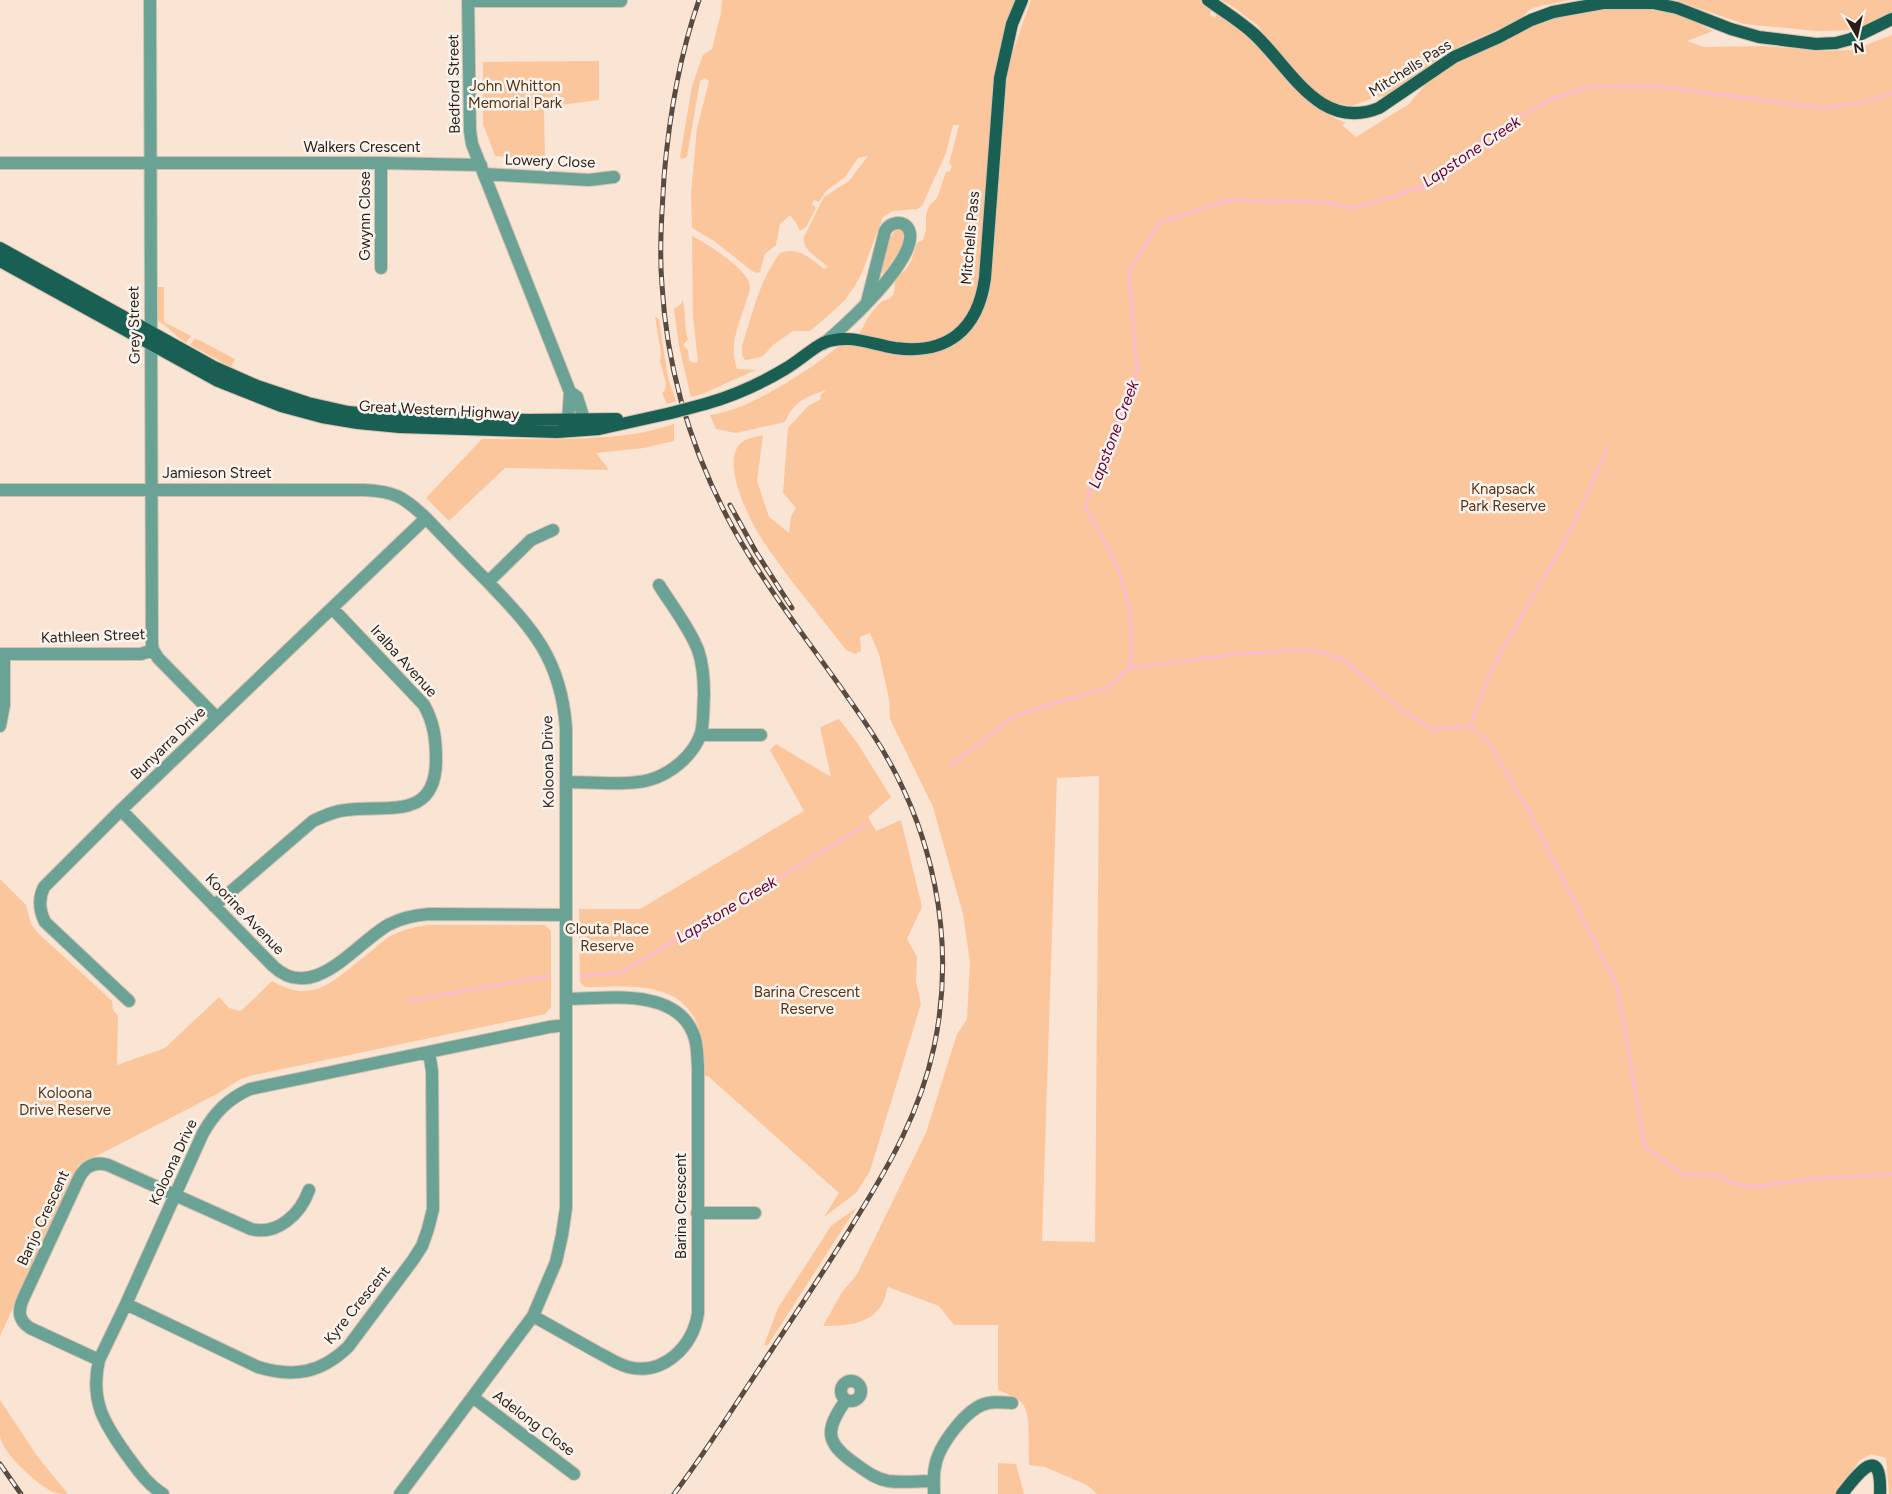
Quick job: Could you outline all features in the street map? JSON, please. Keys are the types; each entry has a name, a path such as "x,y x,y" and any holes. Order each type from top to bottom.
{"main road":[{"name":"Mitchells Pass","path":"822,344 845,339 864,340 895,348 924,348 938,345 955,337 974,316 985,278 1000,78 1012,24 1022,0"},
{"name":"Mitchells Pass","path":"1208,0 1254,34 1310,94 1326,106 1349,114 1367,113 1379,108 1454,57 1499,37 1530,20 1553,12 1603,3 1654,3 1677,8 1731,29 1759,37 1816,44 1836,43 1851,39 1892,19"},
{"name":"Great Western Highway","path":"0,248 235,377 281,395 320,406 363,414 568,420 586,425"},
{"name":"Great Western Highway","path":"0,261 218,381 281,406 322,417 358,423 400,427 531,431 586,425 623,425 671,414 733,395 768,379 822,344"},
{"path":"1842,1494 1862,1469 1870,1466 1876,1468 1880,1474 1880,1494"}],"street":[{"name":"Grey Street","path":"150,0 149,163 153,650"},
{"path":"468,0 621,1"},
{"name":"Bedford Street","path":"468,0 470,131 472,144 482,170"},
{"name":"Walkers Crescent","path":"0,163 381,163 482,170"},
{"name":"Gwynn Close","path":"381,163 381,268"},
{"path":"482,170 570,392 568,420"},
{"name":"Lowery Close","path":"482,170 588,180 614,177"},
{"name":"Great Western Highway","path":"822,344 844,326 867,302 889,278 907,248 910,237 908,229 904,224 892,224 885,231 867,302"},
{"path":"570,392 578,397 586,425"},
{"name":"Jamieson Street","path":"0,490 381,490 399,496 410,503 426,518"},
{"name":"Koloona Drive","path":"400,1494 474,1398 533,1316 556,1262 565,1215 566,782 564,714 560,690 553,669 532,631 426,518"},
{"name":"Bunyarra Drive","path":"130,1002 48,927 41,915 40,907 40,897 44,887 121,810 426,518"},
{"path":"488,582 531,540 553,530"},
{"path":"566,782 639,782 658,777 678,764 695,745 700,735 704,688 700,658 692,638 658,585"},
{"name":"Iralba Avenue","path":"214,906 313,821 328,814 344,810 404,808 424,796 433,782 436,769 435,732 424,704 332,608"},
{"name":"Kathleen Street","path":"2,654 141,654 153,650 158,658 217,718"},
{"path":"0,726 4,705 2,654"},
{"path":"700,735 761,735"},
{"name":"Koorine Avenue","path":"121,810 278,971 291,977 305,978 326,972 387,926 411,917 429,914 566,915"},
{"name":"Barina Crescent","path":"533,1316 620,1364 628,1367 645,1368 668,1360 687,1343 696,1325 698,1313 698,1067 697,1050 692,1031 678,1013 658,1002 637,999 566,999"},
{"name":"Koloona Drive","path":"163,1494 143,1477 106,1426 96,1397 98,1360 126,1304 208,1123 222,1106 250,1088 566,1025"},
{"name":"Kyre Crescent","path":"126,1304 258,1367 273,1372 304,1372 317,1368 338,1356 348,1347 413,1260 422,1246 428,1230 433,1210 432,1071 429,1052"},
{"name":"Banjo Crescent","path":"98,1360 30,1328 22,1322 19,1311 79,1178 84,1168 92,1164 103,1164 176,1194"},
{"path":"176,1194 251,1229 263,1231 273,1230 282,1225 303,1204 309,1190"},
{"path":"698,1213 756,1213"},
{"name":"Adelong Close","path":"474,1398 574,1474"},
{"path":"846,1400 834,1417 831,1426 832,1440 840,1453 868,1473 887,1481 934,1481"},
{"path":"934,1494 935,1466 941,1448 968,1415 978,1407 988,1403 1012,1403"}],"green space":[{"name":"Knapsack Park Reserve","path":"722,0 1017,0 1011,12 1006,84 1008,65 1031,0 1201,0 1211,10 1210,15 1215,18 1217,13 1235,23 1252,36 1310,100 1327,113 1346,123 1342,125 1356,137 1409,104 1426,84 1465,57 1545,19 1608,7 1662,10 1687,18 1713,31 1687,41 1704,47 1763,46 1826,51 1853,50 1892,35 1892,1494 1889,1494 1886,1458 1871,1454 1860,1460 1835,1494 1097,1494 1087,1485 1045,1467 1029,1465 1028,1426 1024,1406 1016,1398 998,1390 998,1325 954,1325 939,1306 888,1287 881,1306 870,1317 847,1325 823,1326 842,1292 856,1276 926,1133 957,1034 967,1019 970,962 963,914 933,807 890,719 889,699 879,654 870,633 860,637 861,651 855,654 846,650 793,583 763,541 745,508 736,479 735,454 739,445 747,439 763,435 757,481 769,517 789,533 791,516 796,508 783,493 788,428 809,405 820,400 821,395 826,390 812,395 797,404 785,422 736,433 716,429 710,415 722,413 747,404 772,391 795,378 843,344 864,346 871,336 859,334 877,306 893,295 896,279 909,265 917,243 923,240 929,206 937,198 946,172 950,171 952,166 949,164 959,125 953,125 946,153 922,206 917,209 893,211 883,217 861,275 845,300 810,331 793,331 773,345 763,356 745,360 742,355 742,346 757,298 773,263 780,253 792,251 804,254 824,269 828,267 809,251 804,242 804,237 824,197 849,181 868,156 858,158 845,177 826,191 819,202 814,200 812,204 816,208 806,227 800,231 790,215 780,224 776,245 765,254 760,272 752,271 714,241 692,228 691,193 697,129 709,81 705,78 700,81 687,157 682,159 680,157 692,86 703,55 712,49 721,13","holes":["1099,776 1095,1242 1042,1241 1057,778"]},
{"path":"1221,0 1570,0 1532,8 1519,20 1460,46 1391,96 1375,97 1352,106 1332,102 1312,89 1275,49 1257,25"},
{"path":"1675,0 1892,0 1892,13 1856,30 1816,31 1744,24"},
{"name":"John Whitton Memorial Park","path":"599,61 599,100 544,107 545,159 495,156 483,124 483,62"},
{"path":"896,229 903,231 903,245 884,274 881,272 881,268 889,240"},
{"path":"692,236 726,257 748,279 750,291 737,328 734,352 737,369 756,370 691,397 679,346 674,309 683,300 688,340 683,345 688,350 689,360 693,363 698,362 693,316"},
{"path":"156,287 164,287 164,322 191,336 186,343 158,321"},
{"path":"655,317 659,319 668,378 676,401 667,404 662,393 665,390 666,383 660,362 661,353"},
{"path":"195,338 235,359 231,367 190,345"},
{"path":"674,424 674,441 644,448 596,453 609,470 505,468 449,521 426,498 482,439 595,438 638,433"},
{"name":"Barina Crescent Reserve","path":"839,719 858,744 891,797 868,817 876,831 901,820 922,907 907,939 917,957 916,981 921,1004 870,1171 856,1193 824,1217 839,1193 709,1077 704,1075 701,1035 691,1013 680,1001 667,993 652,989 619,986 585,987 580,982 579,909 640,909 804,811 770,750 776,744 831,777 820,727"},
{"name":"Koloona Drive Reserve","path":"0,879 26,905 31,924 38,933 112,1001 113,1010 118,1016 117,1065 165,1048 219,997 229,1008 241,1011 272,981 294,990 314,990 323,987 341,976 392,935 407,929 429,925 545,925 551,931 551,1007 545,1014 249,1076 79,1165 0,1336"},
{"path":"856,1208 768,1345 764,1345 778,1308 831,1226"},
{"path":"0,1400 37,1456 68,1494 60,1494 49,1490 23,1469 7,1451 0,1436"},
{"path":"998,1463 1016,1464 1024,1494 998,1494"}],"waterway":[{"name":"Lapstone Creek","path":"950,766 1014,716 1108,687 1130,668 1131,625 1124,587 1110,552 1085,507 1100,462 1112,439 1137,372 1129,271 1160,222 1229,200 1322,202 1353,208 1392,197 1426,185 1453,167 1481,140 1549,100 1587,87 1655,86 1823,108 1866,102 1892,93"},
{"path":"1470,726 1492,668 1570,532 1608,447"},
{"path":"1130,668 1236,654 1299,650 1322,652 1345,661 1402,710 1432,730 1470,726 1490,744 1527,808 1617,986 1645,1147 1682,1174 1722,1176 1730,1182 1752,1187 1812,1179 1892,1174"},
{"name":"Lapstone Creek","path":"581,976 622,972 866,825"},
{"name":"Lapstone Creek","path":"408,1001 548,976"}],"railway":[{"path":"674,1494 712,1441 825,1269 892,1158 921,1094 928,1071 934,1047 940,1006 943,965 941,924 934,884 924,844 911,806 893,769 872,733 765,581 733,528 705,470 684,410 676,379 669,348 661,272 664,177 680,65 699,0"},
{"path":"730,505 756,552 792,608"},
{"path":"0,1464 21,1494"}],"park label":[{"name":"Clouta Place Reserve","path":"607,938"}]}
